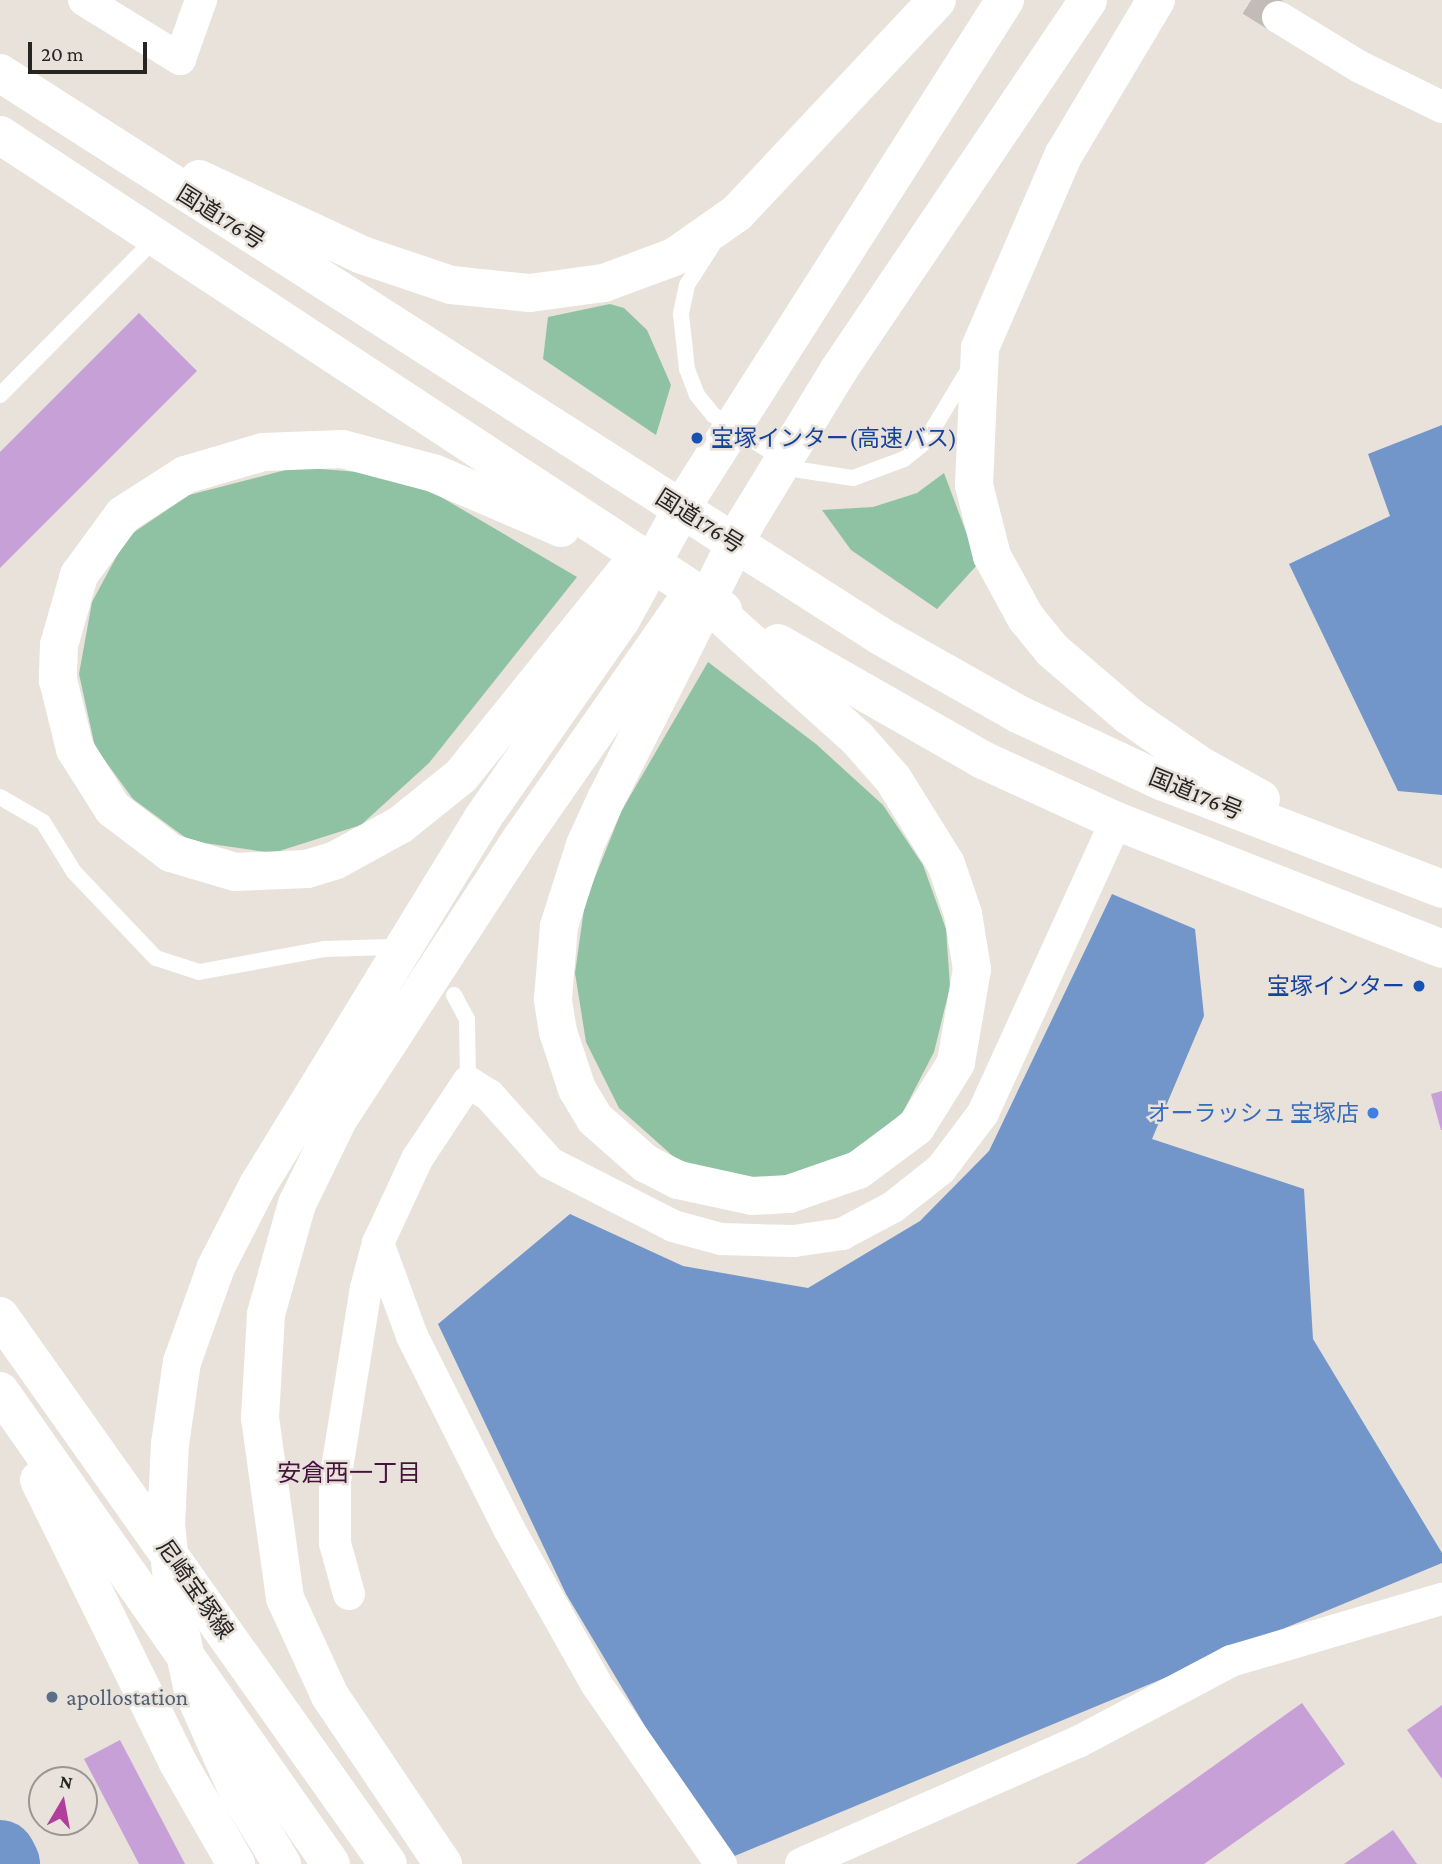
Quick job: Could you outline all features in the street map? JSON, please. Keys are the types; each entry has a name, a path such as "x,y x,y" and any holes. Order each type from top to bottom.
{"main road":[{"path":"58,113 362,255 412,274 492,292 568,290 604,284 674,257 737,213 937,0"},
{"path":"282,1864 237,1792 193,1691 175,1607 166,1524 182,1362 216,1267 258,1185 610,613 793,340 1005,0"},
{"path":"443,1864 330,1696 285,1598 260,1418 266,1314 298,1204 339,1118 667,649 838,370 1088,0"},
{"path":"1156,0 1057,168 980,348 974,485 992,556 1026,618 1084,678 1198,764 1426,884"},
{"name":"国道176号","path":"0,73 58,113 882,637 1018,714 1161,781 1426,884"},
{"path":"0,135 700,597 984,760 1116,821 1442,949"},
{"path":"610,613 461,776 369,844 307,869 235,873 171,853 141,834 98,789 75,749 64,714 58,645 65,608 97,543 151,493 221,461 303,448 382,456 644,561"},
{"path":"667,649 570,886 554,963 558,1032 577,1089 596,1119 646,1164 715,1191 789,1194 858,1170 916,1127 938,1100 956,1063 968,1016 970,955 964,914 946,864 893,779 857,738 700,597"},
{"name":"尼崎宝塚線","path":"0,1316 388,1864"},
{"name":"尼崎宝塚線","path":"0,1391 331,1864"},
{"path":"0,1405 177,1760 236,1864"}],"street":[{"path":"84,0 180,59 201,0"},
{"path":"1278,17 1360,67 1442,107"},
{"path":"349,1594 335,1543 335,1481 349,1376 378,1243 435,1124 468,1082 489,1095 550,1163 673,1226 721,1239 794,1241 842,1234 894,1207 941,1169 984,1113 1116,821"},
{"path":"378,1243 412,1336 509,1529 597,1685 721,1864"},
{"path":"801,1864 1078,1742 1231,1661 1442,1599"}],"lane":[{"path":"737,213 688,285 681,314 687,369 697,395 713,415 800,470 853,478 904,459 942,417 980,348"},
{"path":"0,395 156,238"},
{"path":"0,797 43,822 74,872 156,958 199,972 324,949 392,947"},
{"path":"454,995 467,1019 468,1082"}],"green space":[{"path":"610,304 624,308 647,330 671,385 656,435 543,359 548,317"},
{"path":"297,467 358,472 424,487 577,577 429,763 361,825 273,853 204,843 186,838 133,799 95,747 79,674 92,602 127,537 189,495"},
{"path":"944,473 978,564 937,609 851,550 822,510 873,507 917,493"},
{"path":"708,662 816,744 883,805 923,865 946,929 950,987 934,1052 903,1112 851,1156 788,1178 732,1179 675,1158 619,1108 586,1042 575,973 585,902 622,810"}],"water":[{"path":"1442,425 1442,795 1398,791 1289,564 1390,516 1368,454"},
{"path":"1112,894 1195,929 1204,1016 1152,1139 1304,1189 1313,1339 1442,1553 1442,1563 725,1860 566,1594 438,1324 570,1214 683,1266 808,1288 920,1221 989,1151"}],"building":[{"path":"139,313 197,371 0,568 0,452"},
{"path":"1442,1091 1442,1130 1441,1130 1431,1094"},
{"path":"1302,1703 1345,1764 1204,1864 1076,1864"},
{"path":"1442,1705 1442,1779 1407,1730"},
{"path":"120,1740 185,1864 139,1864 98,1786 98,1766 88,1766 84,1759"},
{"path":"1393,1830 1417,1864 1344,1864"}],"waterway":[{"path":"0,1856 4,1864"}],"tunnel":[{"path":"1251,0 1278,17"}],"place":[{"name":"宝塚インター(高速バス)","path":"697,438"},
{"name":"宝塚インター","path":"1419,986"},
{"name":"オーラッシュ 宝塚店","path":"1373,1113"},
{"name":"apollostation","path":"52,1697"}],"district":[{"name":"安倉西一丁目","path":"349,1473"}]}
